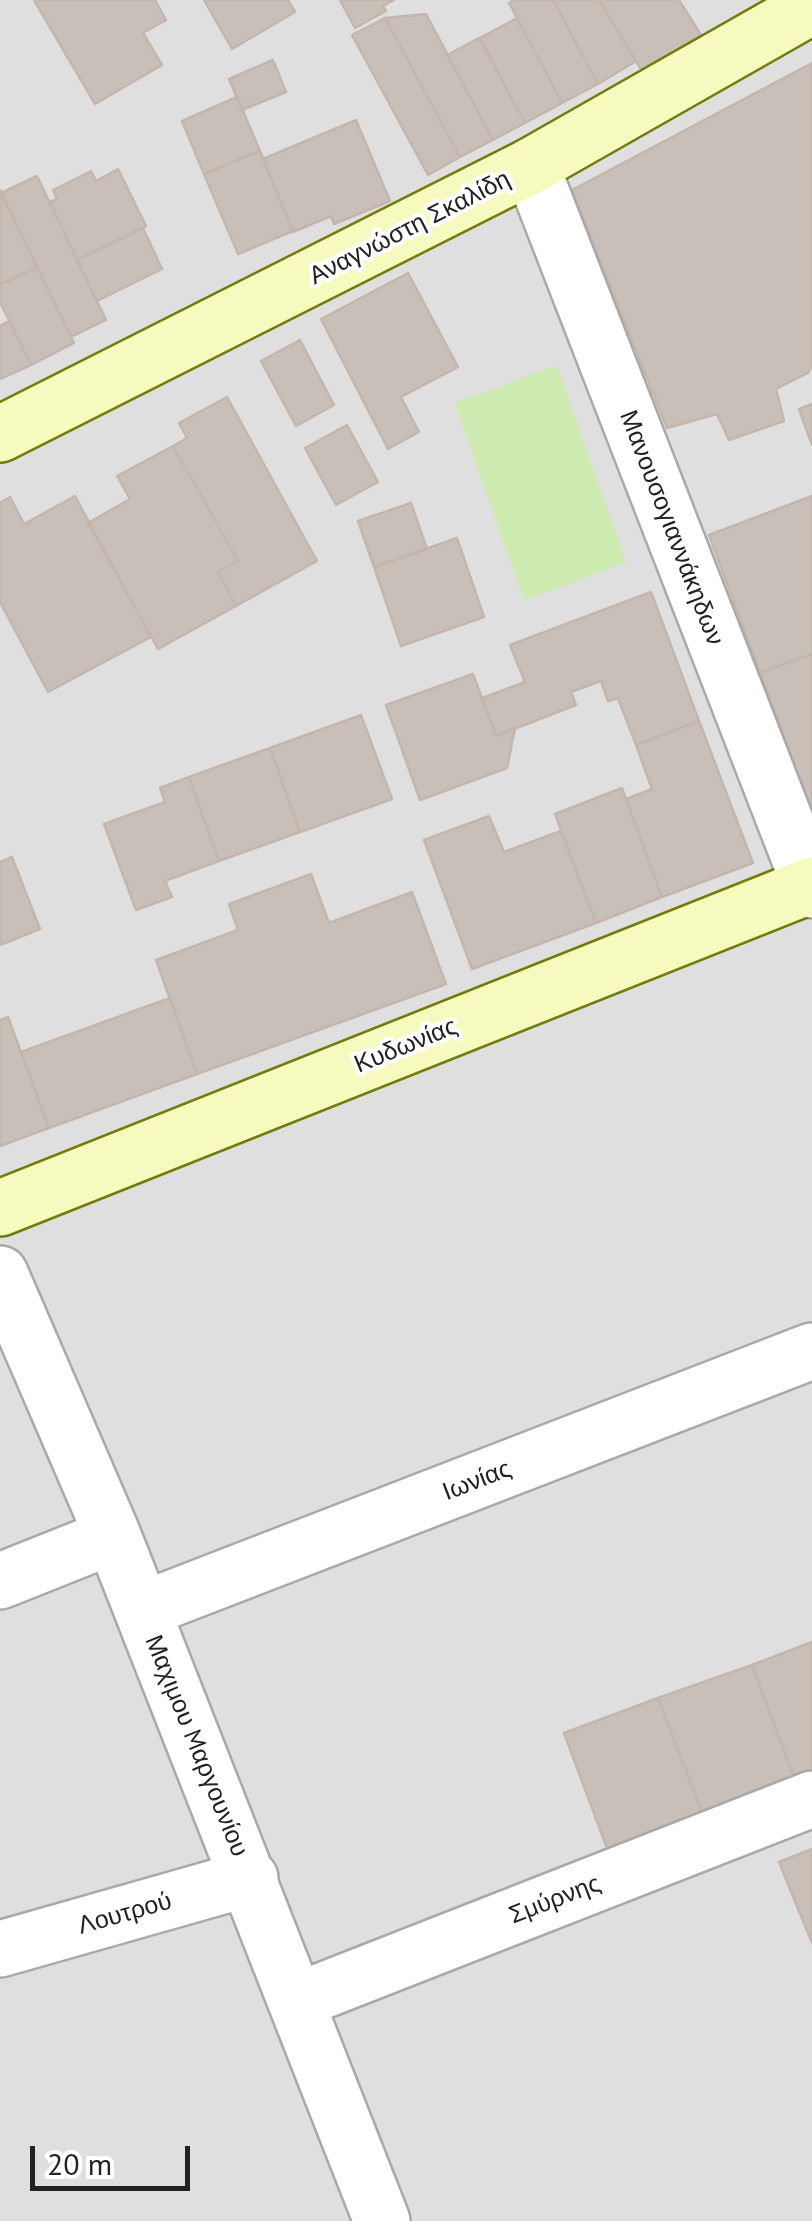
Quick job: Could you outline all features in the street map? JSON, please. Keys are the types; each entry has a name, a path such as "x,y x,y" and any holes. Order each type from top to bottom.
{"main road":[{"name":"Αναγνώστη Σκαλίδη","path":"0,434 531,166 812,6"},
{"name":"Κυδωνίας","path":"0,1208 811,887"}],"street":[{"name":"Μανουσογιαννάκηδων","path":"531,166 811,887"},
{"name":"Μαχιμου Mαργουνίου","path":"0,1274 113,1536 382,2221"},
{"name":"Ιωνίας","path":"142,1610 812,1351"},
{"path":"0,1581 113,1536"},
{"name":"Σμύρνης","path":"298,2000 812,1799"},
{"name":"Λουτρού","path":"0,1949 250,1878"}],"shaded area":[{"path":"0,0 812,0 812,2221 0,2221"}],"green space":[{"path":"557,365 626,562 524,601 455,403"}],"building":[{"path":"34,0 155,0 166,20 143,33 162,65 95,104"},
{"path":"204,0 288,0 295,12 232,49"},
{"path":"340,0 394,0 383,6 386,11 355,28"},
{"path":"553,0 598,84 562,103 509,3"},
{"path":"553,0 599,0 636,61 598,84"},
{"path":"679,0 701,35 642,71 600,2"},
{"path":"426,14 493,140 460,157 385,18"},
{"path":"385,18 460,157 428,175 352,35"},
{"path":"517,18 562,103 525,123 480,38"},
{"path":"479,38 525,123 493,140 447,55"},
{"path":"273,60 286,92 242,110 229,79"},
{"path":"812,63 812,366 808,373 776,389 784,421 729,440 717,414 667,428 572,190"},
{"path":"237,97 260,151 204,174 182,121"},
{"path":"356,120 390,201 334,224 331,216 293,232 263,159"},
{"path":"260,151 293,231 238,254 204,174"},
{"path":"118,169 146,226 77,260 50,202 57,199 53,190 91,171 96,181"},
{"path":"37,176 106,320 71,337 1,193"},
{"path":"0,190 37,267 0,285"},
{"path":"143,228 162,269 97,301 77,260"},
{"path":"37,267 74,343 31,365 0,302 0,285"},
{"path":"408,273 458,367 401,397 419,432 388,449 321,319"},
{"path":"9,321 31,365 0,379 0,326"},
{"path":"300,340 334,405 296,426 261,361"},
{"path":"227,397 317,561 236,606 218,572 238,561 173,446 187,438 179,423"},
{"path":"812,404 812,445 799,409"},
{"path":"347,425 378,482 336,505 305,448"},
{"path":"173,446 238,561 218,572 236,606 158,649 88,523 130,499 117,476"},
{"path":"75,496 151,637 48,692 0,602 0,503 10,497 24,524"},
{"path":"812,496 812,654 760,673 709,535"},
{"path":"411,503 427,549 374,567 358,521"},
{"path":"457,538 484,617 401,646 374,567"},
{"path":"651,592 699,721 636,745 618,698 608,701 601,681 571,692 576,705 496,736 482,698 525,682 510,645"},
{"path":"812,654 812,813 760,673"},
{"path":"473,674 496,736 515,728 507,768 420,800 386,705"},
{"path":"361,715 392,799 300,832 270,748"},
{"path":"699,721 753,863 662,897 626,799 652,789 636,745"},
{"path":"270,748 300,832 219,861 189,777"},
{"path":"189,777 219,861 165,881 172,897 136,910 104,824 165,802 160,788"},
{"path":"622,788 662,897 596,923 555,814"},
{"path":"489,816 504,852 561,831 596,923 472,969 424,840"},
{"path":"12,857 40,929 0,945 0,862"},
{"path":"311,874 329,923 412,892 446,984 197,1074 156,960 238,930 229,904"},
{"path":"170,998 197,1074 49,1128 21,1052"},
{"path":"8,1017 49,1128 0,1146 0,1020"},
{"path":"812,1642 812,1782 798,1788 752,1665"},
{"path":"752,1665 798,1788 706,1823 658,1698"},
{"path":"658,1698 706,1823 611,1859 564,1733"},
{"path":"812,1849 812,1943 779,1862"}]}
